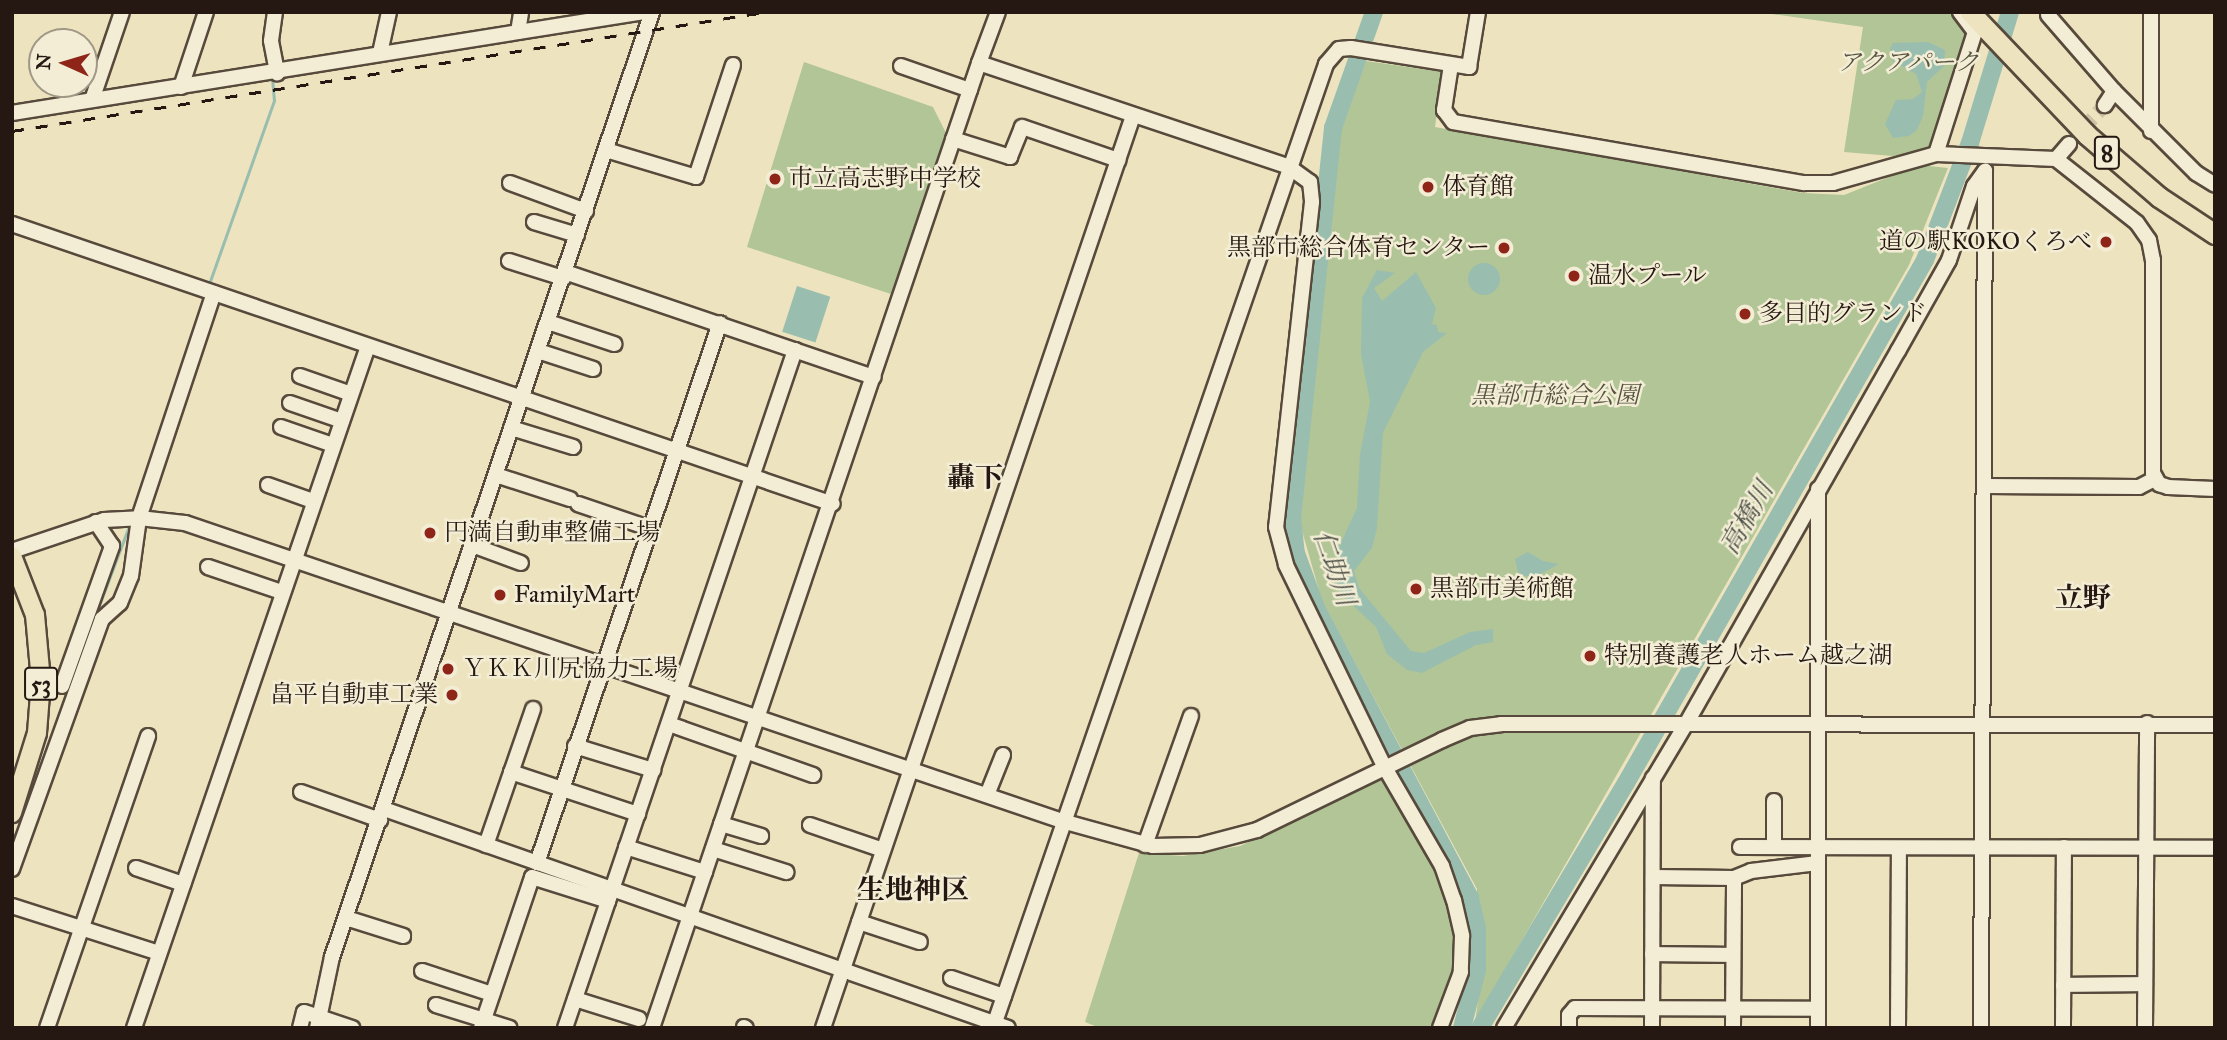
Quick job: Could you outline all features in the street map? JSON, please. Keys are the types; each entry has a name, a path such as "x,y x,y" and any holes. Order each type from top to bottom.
{"highway":[{"name":"8","path":"1976,18 2087,135 2159,197 2215,234"}],"main road":[{"name":"53","path":"12,553 35,615 41,681 37,733 16,777 12,813"}],"street":[{"path":"92,100 121,12"},
{"path":"181,87 206,12"},
{"path":"275,12 271,41 277,73"},
{"path":"380,53 389,12"},
{"path":"518,33 521,12"},
{"path":"12,113 277,73 380,53 644,12"},
{"path":"317,1022 345,918 652,12"},
{"path":"652,1028 757,716 833,504 953,139 998,12"},
{"path":"482,1023 532,877 691,916 999,1026 1004,996 1062,821 1326,64 1339,49 1381,51 1469,68 1478,12"},
{"path":"1940,154 1975,33 1960,12"},
{"path":"2151,12 2151,131"},
{"path":"2048,15 2151,131 2215,185"},
{"path":"979,63 1289,167 1310,182 1312,202 1276,527 1286,565 1386,765 1441,866 1462,936 1461,972 1440,1028"},
{"path":"606,150 696,177 733,65"},
{"path":"1451,65 1444,110 1452,122 1804,184 1833,183 1940,154 2056,159 2137,223 2149,240 2153,260 2155,479"},
{"path":"901,66 970,90"},
{"path":"2105,105 2115,91"},
{"path":"824,1028 1133,116"},
{"path":"953,139 1010,158 1022,127 1118,160"},
{"path":"2056,159 2069,144"},
{"path":"1981,1028 1986,486 1985,155"},
{"path":"1504,1028 1686,724 1949,260 1974,186 1986,171"},
{"path":"510,183 586,211"},
{"path":"534,222 578,235"},
{"path":"12,224 521,400 833,504"},
{"path":"509,261 720,323 874,377"},
{"path":"69,689 102,620 120,603 131,576 139,518 214,293"},
{"path":"548,322 614,344"},
{"path":"537,863 580,748 601,665 720,323"},
{"path":"134,1028 368,346"},
{"path":"538,351 593,369"},
{"path":"565,1028 795,351"},
{"path":"300,376 351,394"},
{"path":"290,403 342,421"},
{"path":"281,427 333,445"},
{"path":"511,428 573,447"},
{"path":"496,475 649,527"},
{"path":"1986,486 2139,487 2155,479"},
{"path":"2155,479 2168,487 2215,489"},
{"path":"268,485 313,501"},
{"path":"1818,487 1818,1028"},
{"path":"12,553 96,522 139,518 185,523 1062,821 1146,845 1200,845 1257,830 1442,740 1470,728 1501,724 2215,725"},
{"path":"12,869 112,546 96,522"},
{"path":"472,545 521,563"},
{"path":"208,567 282,592"},
{"path":"41,681 69,689"},
{"path":"486,845 533,709"},
{"path":"1146,845 1191,716"},
{"path":"2145,1028 2147,723"},
{"path":"669,724 813,775"},
{"path":"47,1028 148,736"},
{"path":"580,748 653,770"},
{"path":"988,795 1003,755"},
{"path":"511,772 638,814"},
{"path":"1652,1028 1653,776"},
{"path":"301,792 486,845 537,863 609,896"},
{"path":"1774,802 1774,848"},
{"path":"721,824 761,836"},
{"path":"810,825 883,850"},
{"path":"626,847 705,872"},
{"path":"1740,847 2215,848"},
{"path":"2063,1028 2064,847"},
{"path":"1898,1028 1899,848"},
{"path":"713,849 786,872"},
{"path":"1653,877 1734,878 1818,863"},
{"path":"136,868 183,884"},
{"path":"1733,1028 1734,878"},
{"path":"12,906 159,953"},
{"path":"345,918 403,936"},
{"path":"859,922 920,942"},
{"path":"1652,954 1734,956"},
{"path":"422,971 492,994"},
{"path":"951,978 1004,996"},
{"path":"2063,985 2145,984"},
{"path":"575,999 639,1019"},
{"path":"436,1004 482,1023 510,1028"},
{"path":"1569,1028 1569,1015 1575,1007 1818,1009"},
{"path":"300,1028 304,1012 317,1022 352,1028"}],"green space":[{"name":"アクアパーク","path":"1758,12 1953,12 1968,34 1932,149 1893,156 1844,152 1863,27"},
{"name":"黒部市総合公園","path":"1366,61 1443,72 1435,127 1803,193 1844,195 1919,165 1948,168 1909,265 1475,1022 1486,947 1483,929 1477,929 1477,889 1322,601 1299,520 1340,131"},
{"path":"804,62 933,107 947,135 891,294 747,247"},
{"path":"1386,777 1440,876 1457,929 1457,971 1436,1028 1100,1028 1085,1022 1139,853 1183,856 1240,846"}],"water":[{"path":"1928,42 1945,50 1944,66 1927,82 1923,116 1917,130 1909,136 1893,138 1885,124 1896,100 1913,99 1922,92 1916,74 1893,61 1890,48 1893,43"},
{"path":"1484,263 1495,268 1500,279 1495,290 1484,295 1473,290 1468,279 1473,268"},
{"path":"1377,270 1395,273 1374,288 1382,301 1416,272 1436,308 1432,324 1437,325 1438,332 1447,333 1423,352 1383,433 1377,528 1372,548 1354,571 1359,588 1411,651 1424,653 1470,632 1493,629 1493,642 1476,645 1422,673 1407,670 1387,654 1376,627 1342,595 1333,572 1338,549 1357,508 1360,454 1370,402 1361,354 1362,298"},
{"path":"797,286 830,297 815,342 782,332"},
{"path":"1528,552 1543,561 1559,564 1537,576 1519,576 1515,559"}],"waterway":[{"name":"仁助川","path":"1374,12 1333,128 1292,517 1296,553 1316,608 1470,898 1477,929 1477,970 1462,1028"},
{"name":"高橋川","path":"1480,1028 1626,783 1925,260 1970,143 2010,12"},
{"path":"208,287 274,101 272,78"},
{"path":"152,457 205,297"},
{"path":"76,667 130,523"},
{"path":"12,844 69,687"}],"tunnel":[{"path":"2069,144 2105,105"}],"railway":[{"path":"12,131 765,12"}],"place":[{"name":"市立高志野中学校","path":"775,179"},
{"name":"体育館","path":"1428,187"},
{"name":"道の駅KOKOくろべ","path":"2106,242"},
{"name":"黒部市総合体育センター","path":"1504,248"},
{"name":"温水プール","path":"1574,276"},
{"name":"多目的グランド","path":"1745,314"},
{"name":"円満自動車整備工場","path":"430,533"},
{"name":"黒部市美術館","path":"1416,589"},
{"name":"FamilyMart","path":"500,595"},
{"name":"特別養護老人ホーム越之湖","path":"1590,656"},
{"name":"ＹＫＫ川尻協力工場","path":"448,669"},
{"name":"畠平自動車工業","path":"452,695"}],"district":[{"name":"轟下","path":"975,478"},
{"name":"立野","path":"2083,598"},
{"name":"生地神区","path":"913,890"}]}
